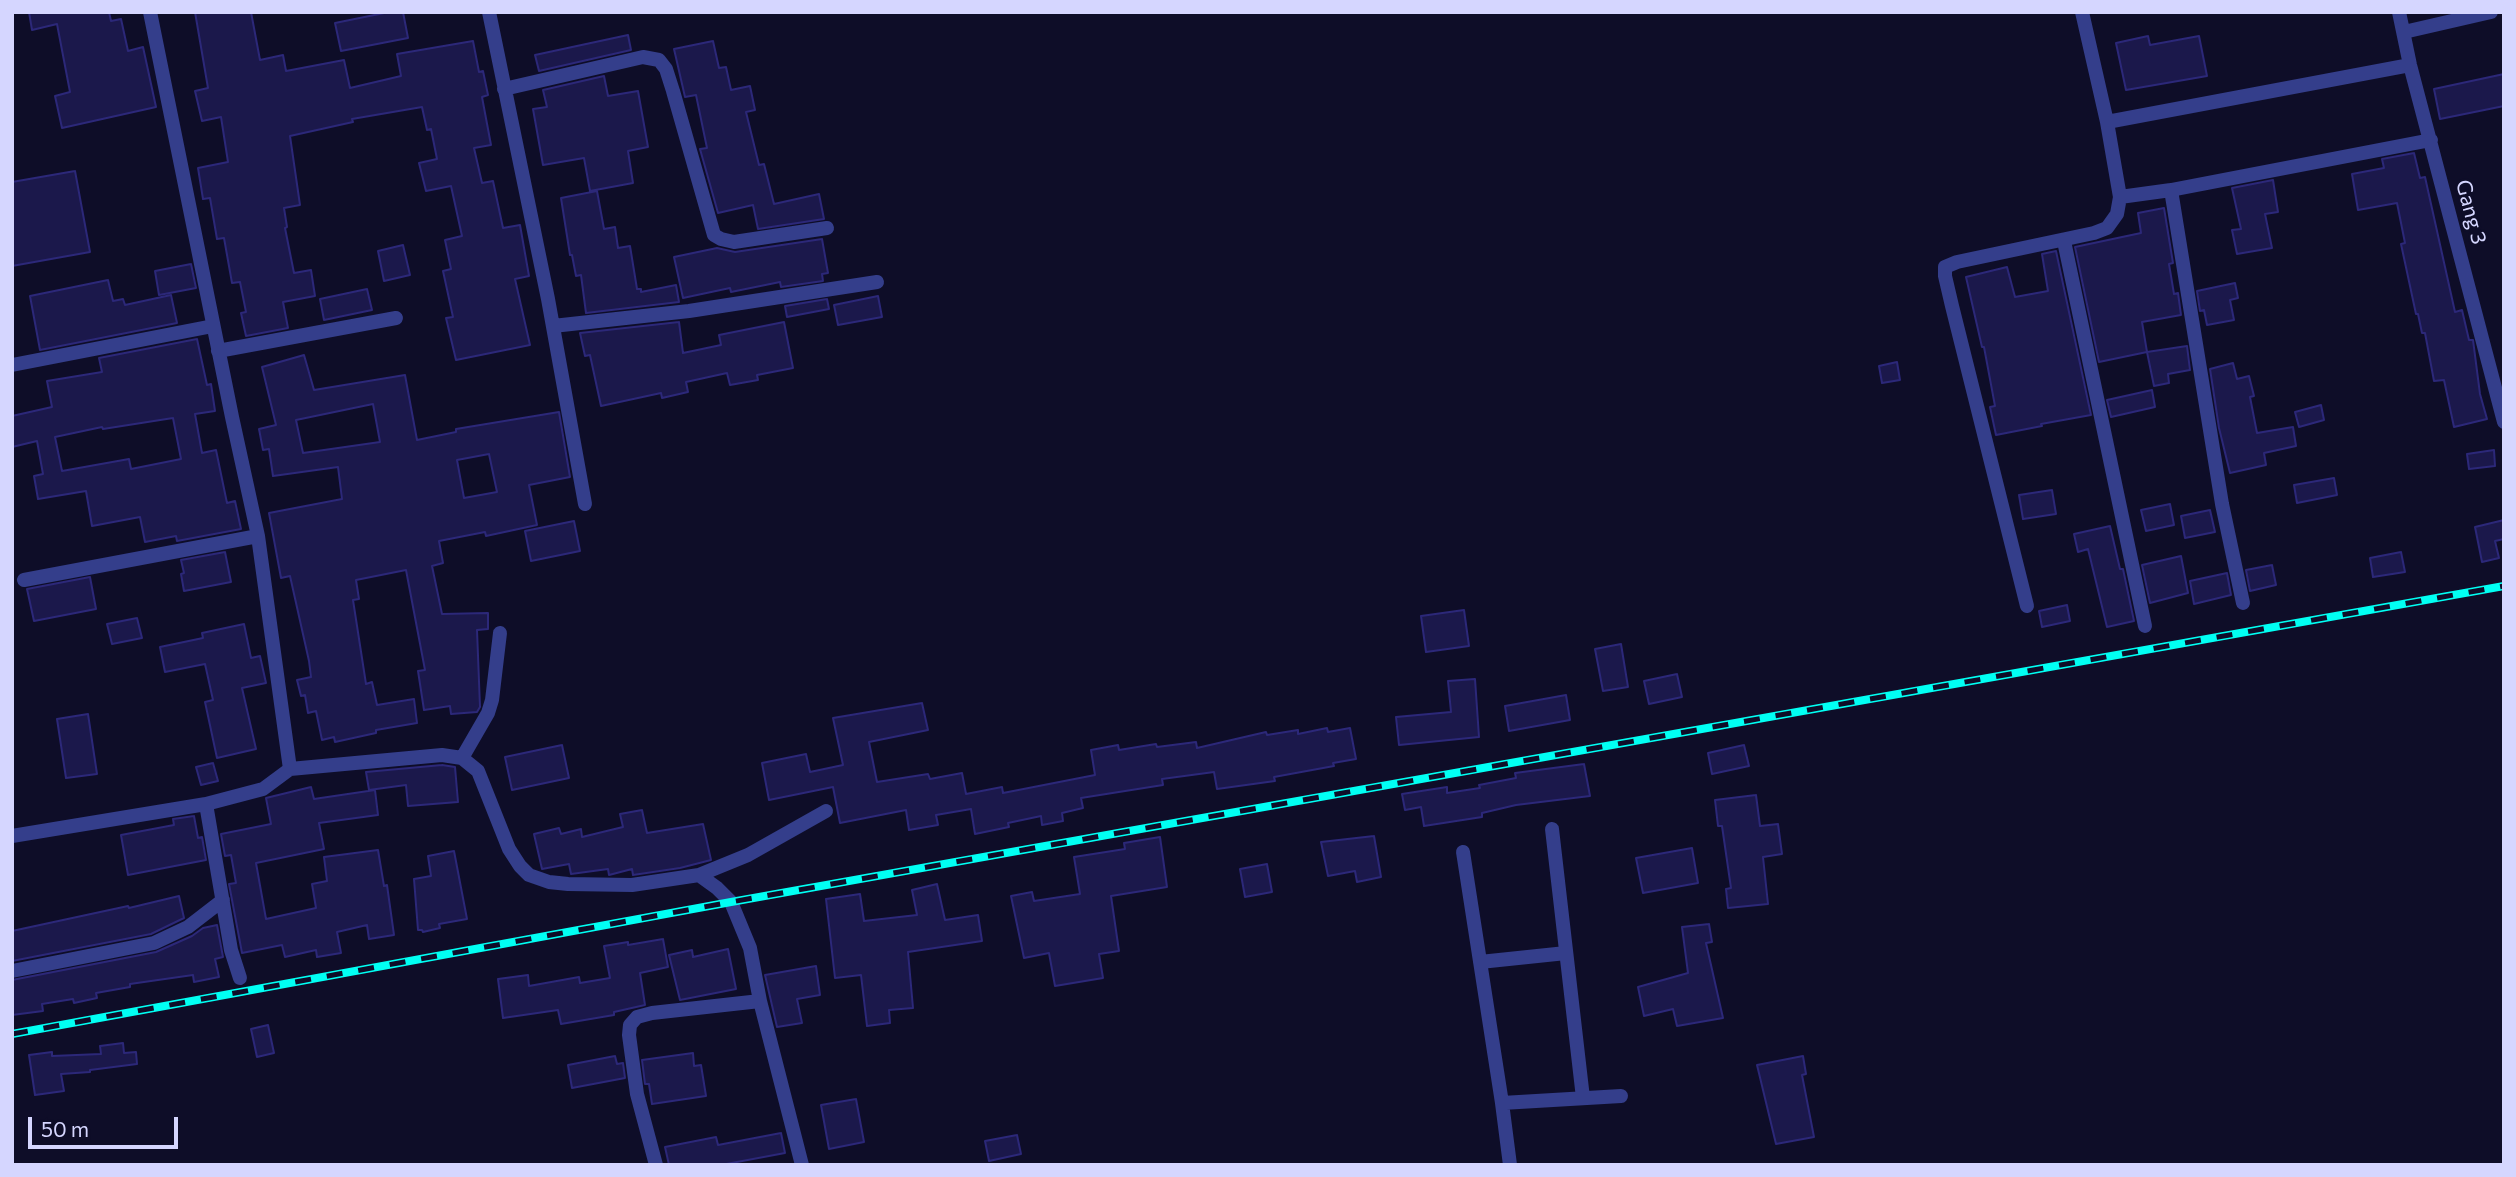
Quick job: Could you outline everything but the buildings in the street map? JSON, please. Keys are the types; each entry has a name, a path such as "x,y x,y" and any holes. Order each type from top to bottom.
{"street":[{"path":"150,12 258,536 290,769"},
{"path":"489,12 553,326 585,504"},
{"path":"2028,606 1952,306 1945,267 1957,262 2094,233 2107,228 2117,214 2120,197 2107,122 2082,12"},
{"name":"Gang 3","path":"2399,12 2410,65 2504,422"},
{"path":"2404,32 2491,12"},
{"path":"504,89 643,57 659,60 666,69 673,91 714,235 734,242 827,228"},
{"path":"2107,122 2410,65"},
{"path":"2120,197 2171,190 2431,140"},
{"path":"2171,190 2217,479 2243,603"},
{"path":"2064,241 2145,626"},
{"path":"553,326 689,311 877,282"},
{"path":"218,351 396,318"},
{"path":"12,365 213,326"},
{"path":"24,580 258,536"},
{"path":"462,758 488,713 492,700 500,634"},
{"path":"12,836 206,804 263,789 290,769 442,755 462,758 478,771 509,849 529,875 549,882 568,884 632,885 699,875 748,855 826,811"},
{"path":"206,804 231,950 240,978"},
{"path":"1552,829 1583,1098"},
{"path":"1464,852 1510,1165"},
{"path":"699,875 731,902 750,948 760,1001 802,1165"},
{"path":"12,971 153,943 188,927 223,900"},
{"path":"1480,962 1566,953"},
{"path":"656,1165 638,1094 629,1035 630,1025 637,1017 652,1013 760,1001"},
{"path":"1502,1103 1621,1096"}],"railway":[{"path":"12,1034 731,902 2504,586"}]}
